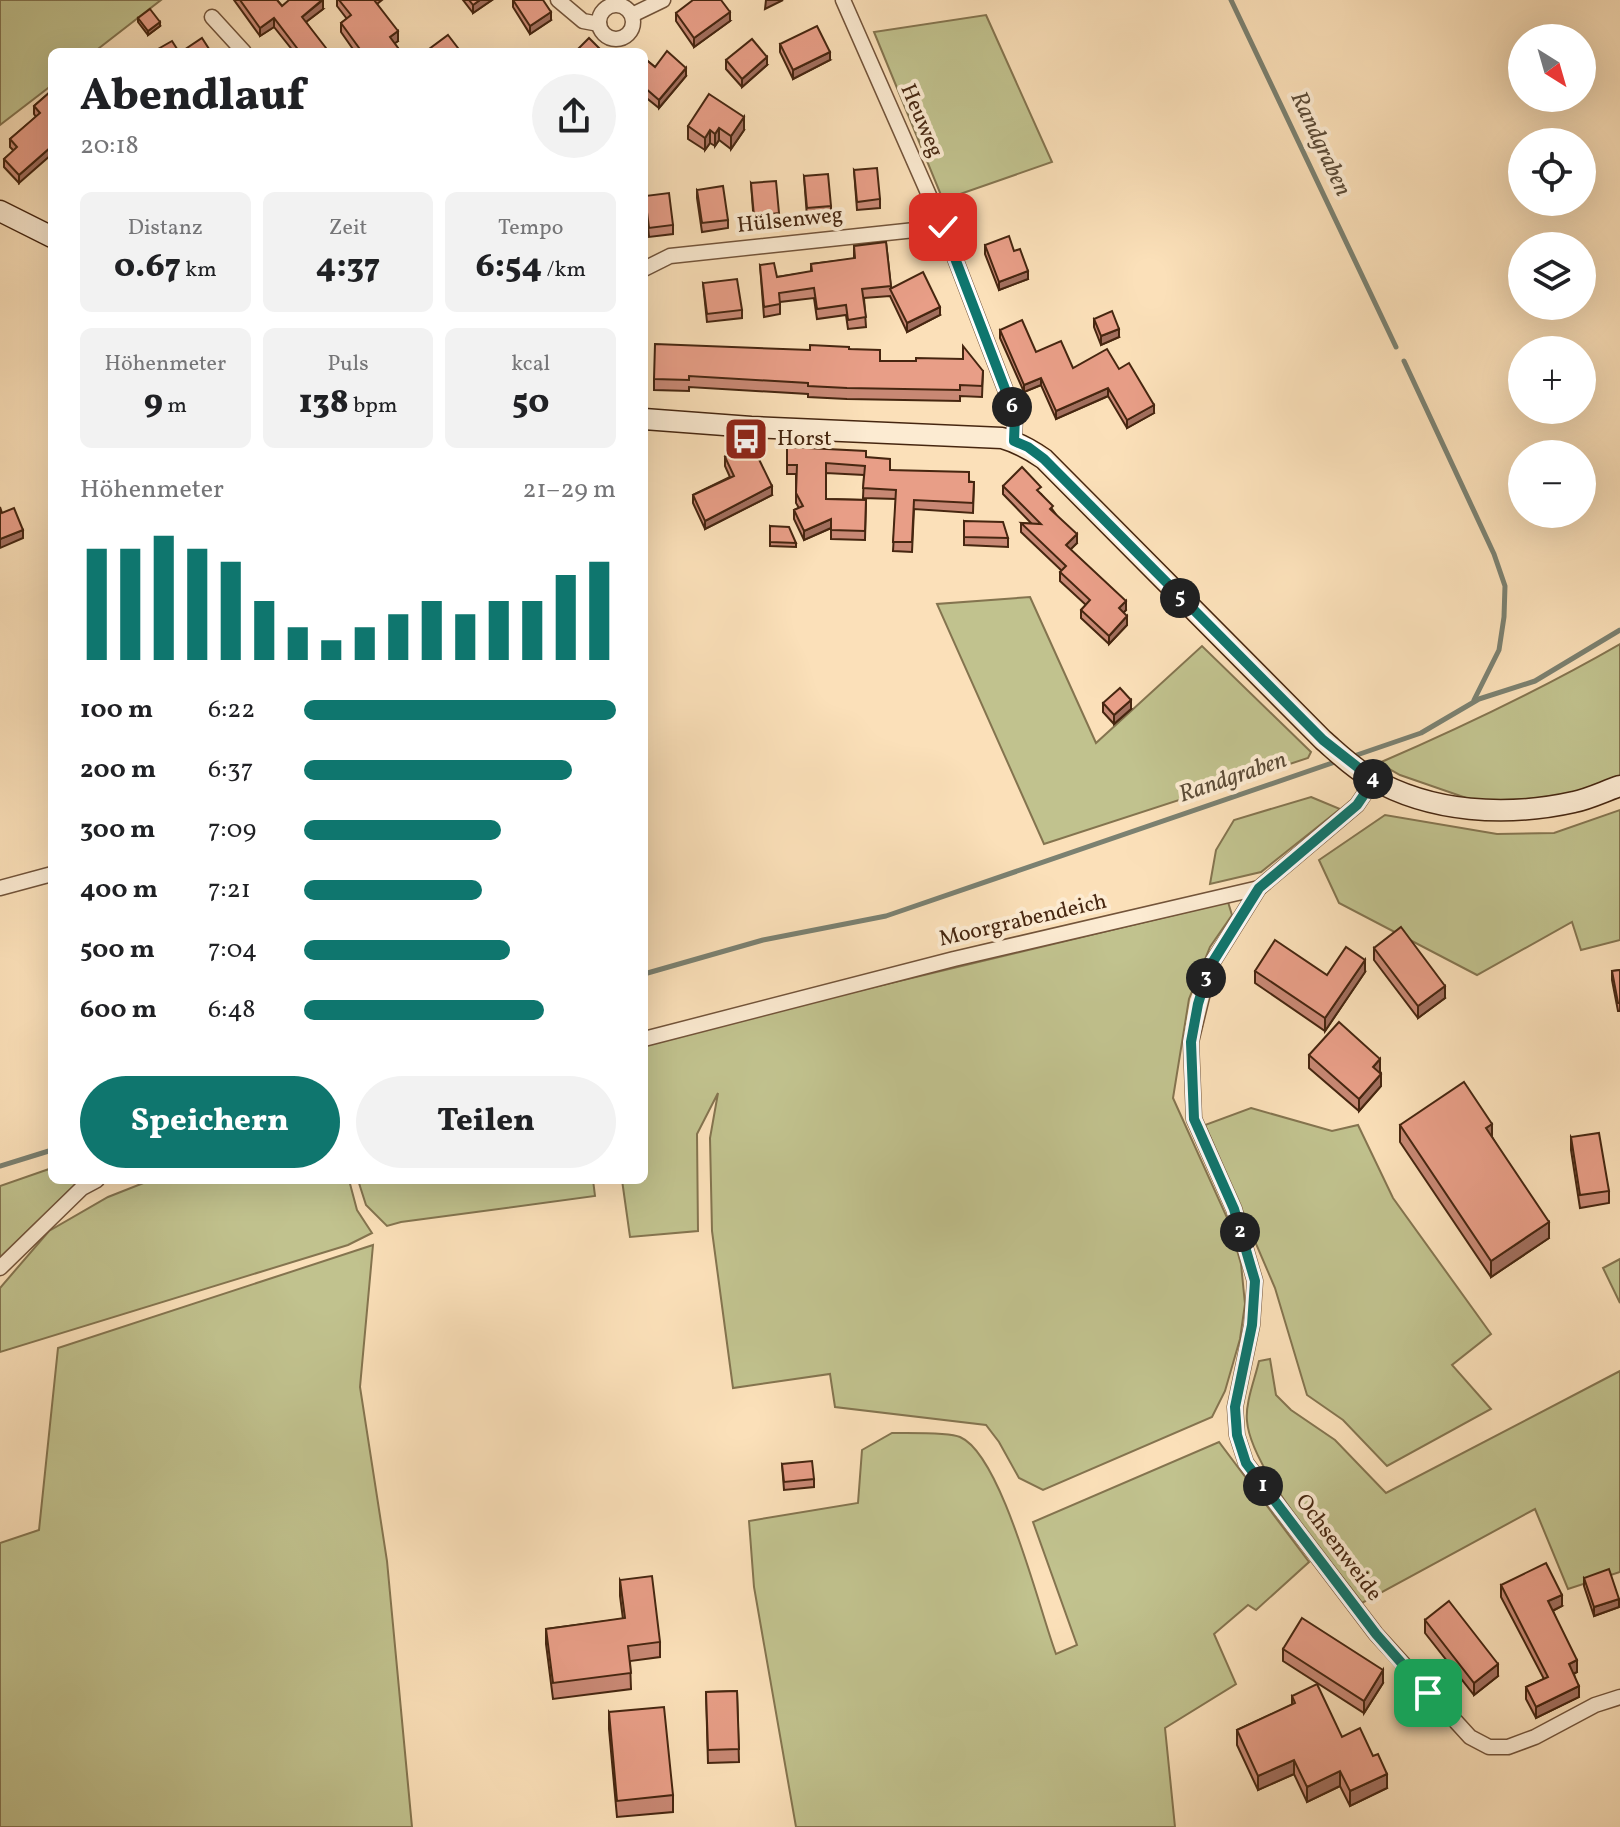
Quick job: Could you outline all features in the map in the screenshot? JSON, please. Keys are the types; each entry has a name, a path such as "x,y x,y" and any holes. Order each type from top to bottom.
{"street":[{"path":"558,0 583,21 599,24"},
{"path":"632,15 663,0"},
{"name":"Heuweg","path":"843,0 943,227 1015,415 1014,441"},
{"path":"612,6 624,7 632,15 634,22 629,34 618,39 607,37 599,24 602,13 612,6"},
{"path":"212,17 240,48"},
{"path":"0,211 48,235"},
{"name":"Hülsenweg","path":"648,267 670,256 943,227"},
{"path":"648,419 1014,441 1044,459 1323,740 1366,775 1435,802 1470,810 1523,811 1576,802 1620,786"},
{"name":"Moorgrabendeich","path":"648,1038 954,959 1259,888 1357,805 1366,775"},
{"path":"0,888 48,875"},
{"name":"Ochsenweide","path":"1259,888 1209,968 1191,1042 1194,1119 1234,1209 1255,1281 1252,1325 1235,1407 1237,1435 1246,1463 1376,1634 1470,1737 1489,1747 1508,1747 1535,1737 1595,1705 1620,1697"},
{"path":"0,1268 90,1184"}],"green space":[{"path":"0,0 161,0 99,48 48,48 48,88 0,125"},
{"path":"986,15 1052,162 943,200 874,32"},
{"path":"1030,597 1096,743 1202,646 1311,752 1308,758 1044,844 937,604"},
{"path":"1620,644 1620,778 1574,797 1475,801 1400,775 1379,763 1501,707"},
{"path":"1311,797 1340,809 1261,872 1210,884 1216,850 1234,820"},
{"path":"1620,810 1620,940 1581,950 1572,922 1477,975 1339,903 1319,860 1385,815 1497,834 1554,833"},
{"path":"1228,902 1232,915 1210,947 1189,999 1173,1098 1229,1222 1241,1264 1245,1304 1240,1339 1225,1391 1212,1417 1043,1490 1019,1478 986,1425 835,1407 830,1374 733,1388 712,1231 710,1138 718,1093 697,1134 698,1231 630,1237 623,1184 648,1184 648,1043"},
{"path":"1251,1108 1332,1131 1358,1125 1393,1198 1491,1334 1452,1365 1491,1409 1387,1466 1343,1420 1307,1395 1275,1288 1205,1125"},
{"path":"48,1169 48,1184 76,1184 0,1258 0,1186"},
{"path":"141,1184 350,1184 357,1210 372,1233 348,1245 0,1352 0,1288 49,1231 108,1197"},
{"path":"359,1184 594,1184 595,1196 387,1226 366,1205"},
{"path":"373,1245 360,1387 387,1561 412,1827 0,1827 0,1543 39,1530 58,1348"},
{"path":"1620,1259 1620,1303 1603,1268"},
{"path":"1270,1359 1276,1395 1291,1410 1335,1440 1386,1493 1620,1371 1620,1572 1568,1589 1535,1509 1362,1603 1294,1515 1262,1464 1252,1441 1247,1421 1249,1399 1259,1361"},
{"path":"892,1433 955,1435 975,1450 1004,1502 1056,1654 1077,1645 1033,1522 1219,1442 1309,1562 1256,1610 1248,1605 1214,1634 1236,1684 1165,1728 1175,1827 796,1827 754,1587 749,1521 858,1503 862,1450"}],"building":[{"path":"240,0 277,0 282,6 289,0 322,0 302,17 326,48 297,48 274,18 260,28"},
{"path":"339,0 374,0 398,31 390,37 398,48 359,48 341,23 351,15"},
{"path":"513,0 543,0 551,12 530,26"},
{"path":"693,0 721,0 730,12 694,38 676,13"},
{"path":"150,9 160,22 148,31 138,18"},
{"path":"817,26 830,52 793,70 780,44"},
{"path":"448,35 458,48 430,48"},
{"path":"202,38 208,48 187,48"},
{"path":"589,38 599,48 579,48"},
{"path":"752,39 767,57 742,79 726,60"},
{"path":"172,41 176,48 160,48"},
{"path":"667,51 686,68 659,100 648,90 648,61 655,67"},
{"path":"48,94 48,150 19,175 4,159 17,147 10,139 40,113 34,106"},
{"path":"709,94 744,117 731,136 719,128 715,134 710,130 705,138 688,126"},
{"path":"877,168 880,199 857,202 854,170"},
{"path":"828,174 831,206 807,208 804,176"},
{"path":"776,181 779,213 754,216 751,183"},
{"path":"723,186 728,220 702,223 697,190"},
{"path":"669,193 673,225 649,228 648,196"},
{"path":"1009,236 1014,251 1020,249 1028,271 999,282 985,245"},
{"path":"886,242 891,286 862,289 866,317 848,320 846,305 817,309 814,288 779,293 780,304 764,307 760,265 774,263 777,277 812,271 811,264 855,258 854,246"},
{"path":"923,272 940,307 907,323 890,289"},
{"path":"737,279 742,310 707,314 703,283"},
{"path":"1112,311 1119,329 1101,336 1094,319"},
{"path":"1022,320 1036,352 1061,341 1073,368 1107,349 1119,369 1129,363 1154,405 1127,420 1108,388 1056,411 1041,378 1024,385 1000,330"},
{"path":"655,344 810,350 810,345 849,347 880,350 880,361 963,359 963,346 983,371 982,386 960,385 960,390 847,388 689,376 689,380 654,379"},
{"path":"752,445 772,486 705,521 693,495 734,476 725,457"},
{"path":"787,447 866,451 866,457 890,459 890,470 969,472 969,482 974,482 973,503 914,500 912,542 893,542 896,490 863,488 865,466 826,463 826,499 866,500 865,531 831,530 831,519 804,531 794,510 803,506 796,493 797,465 787,465"},
{"path":"1022,467 1041,487 1037,490 1053,506 1050,509 1077,534 1066,545 1126,601 1119,608 1127,616 1109,636 1081,610 1090,600 1060,572 1066,566 1021,523 1041,524 1003,486"},
{"path":"0,507 2,513 14,508 23,530 0,539"},
{"path":"964,521 1003,522 1008,538 964,537"},
{"path":"770,526 789,527 796,543 770,542"},
{"path":"1120,688 1131,700 1114,715 1103,703"},
{"path":"1401,927 1445,986 1418,1006 1374,948"},
{"path":"1275,940 1327,975 1346,947 1365,960 1325,1018 1255,971"},
{"path":"1620,970 1620,1003 1618,1003 1612,971"},
{"path":"1339,1022 1380,1059 1373,1067 1381,1074 1359,1099 1309,1055"},
{"path":"1464,1082 1492,1124 1486,1128 1549,1222 1491,1261 1400,1125"},
{"path":"1599,1133 1609,1191 1580,1195 1571,1137"},
{"path":"812,1461 814,1479 784,1482 782,1464"},
{"path":"1546,1563 1562,1595 1548,1601 1577,1660 1569,1664 1579,1686 1536,1707 1526,1687 1548,1677 1501,1585"},
{"path":"1609,1569 1619,1599 1594,1607 1584,1578"},
{"path":"652,1576 660,1642 628,1646 631,1673 553,1683 546,1629 625,1618 620,1580"},
{"path":"1449,1601 1498,1664 1474,1683 1425,1620"},
{"path":"1302,1618 1383,1670 1364,1701 1283,1649"},
{"path":"1317,1684 1342,1737 1360,1728 1373,1756 1378,1754 1387,1774 1350,1791 1340,1771 1307,1787 1294,1760 1258,1776 1237,1730 1295,1703 1292,1696"},
{"path":"737,1691 739,1749 708,1750 706,1692"},
{"path":"664,1707 673,1795 617,1801 609,1712"}],"waterway":[{"name":"Randgraben","path":"1231,0 1396,347"},
{"name":"Randgraben","path":"1404,361 1494,554 1505,586 1499,650 1474,700"},
{"path":"1351,757 1421,733 1479,699 1535,681 1620,630"},
{"name":"Randgraben","path":"648,973 763,940 886,916 1338,761"},
{"name":"Randgraben","path":"0,1166 48,1151"}],"place":[{"name":"Horst","path":"746,439"}],"route":[{"path":"943,227 1015,415 1014,441 1044,459 1323,740 1374,780 1357,805 1259,888 1209,968 1191,1042 1194,1119 1234,1209 1255,1281 1252,1325 1235,1407 1237,1435 1246,1463 1376,1634 1428,1693"}]}
